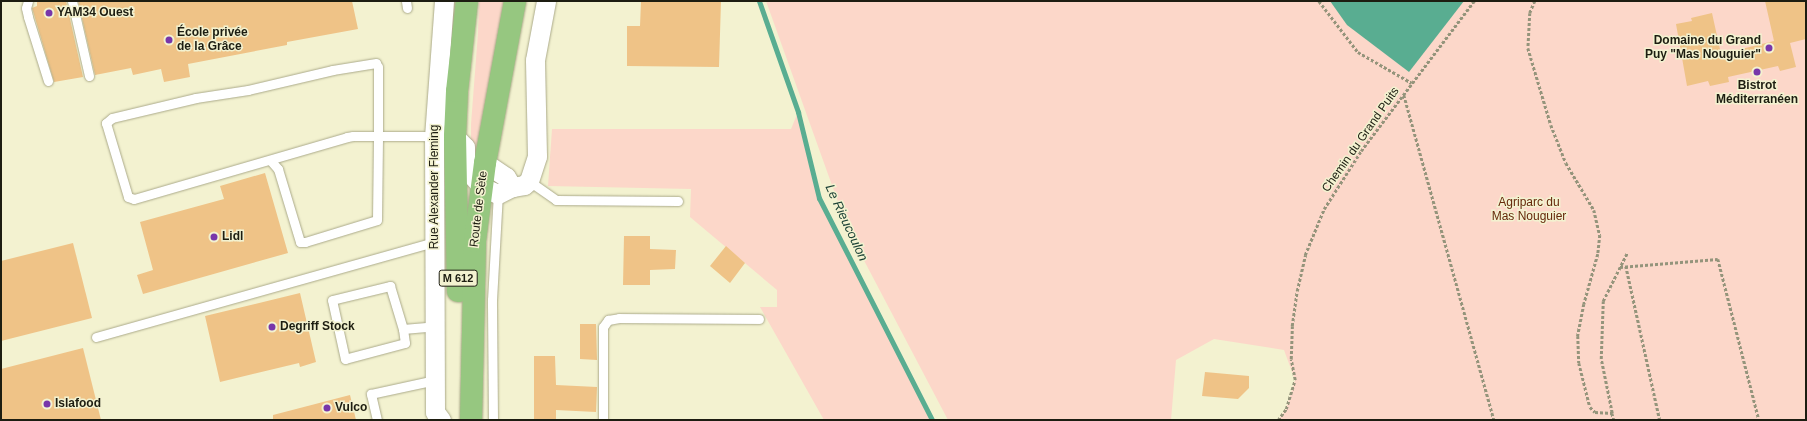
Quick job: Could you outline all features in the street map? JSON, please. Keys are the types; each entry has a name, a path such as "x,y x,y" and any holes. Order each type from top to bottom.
{"main road":[{"name":"Route de Sète","path":"461,420 445,137 458,91 468,1"},
{"name":"Route de Sète","path":"471,420 473,264 505,187 485,163 515,1"}],"street":[{"name":"Rue Alexander Fleming","path":"437,417 435,380 435,242 445,137 444,1"},
{"path":"505,187 537,156 535,60 546,1"},
{"path":"445,137 465,147 465,159 469,172 505,187"},
{"path":"485,163 506,177 505,187"}],"lane":[{"path":"28,1 26,8 28,17 48,81"},
{"path":"72,1 89,76"},
{"path":"271,160 278,169 300,242 305,242 377,220 378,136 378,67 376,63 333,70 248,90 196,98 112,118 106,123 128,197 134,199 347,137 378,136 445,137"},
{"path":"493,420 492,300 505,187 556,200 678,201"},
{"path":"96,337 435,242"},
{"path":"390,286 403,328 406,343 345,359 332,300 390,286"},
{"path":"603,420 604,327 608,320 619,318 759,319"},
{"path":"403,328 435,326"},
{"path":"377,420 371,394 435,380"}],"path":[{"path":"1319,1 1358,52 1412,83"},
{"name":"Chemin du Grand Puits","path":"1278,420 1286,409 1295,380 1291,359 1292,326 1304,255 1324,209 1361,151 1474,1"},
{"path":"1535,1 1530,13 1528,48 1551,125 1566,163 1594,210 1600,235 1598,254 1584,304 1578,336 1579,363 1590,407 1595,412 1612,413"},
{"path":"1404,95 1494,420"},
{"path":"1614,420 1601,359 1603,301 1627,253"},
{"path":"1620,267 1718,259 1759,420"},
{"path":"1626,266 1660,420"}],"green space":[{"path":"479,1 504,1 478,158 471,150 471,124"},
{"name":"Agriparc du Mas Nouguier","path":"766,1 1806,1 1806,420 1278,420 1286,409 1295,380 1284,350 1214,339 1176,360 1171,420 948,420 848,230"},
{"path":"798,112 819,198 930,420 824,420 760,307 777,307 777,290 690,217 691,189 548,186 552,129 791,129"}],"shaded area":[{"path":"1330,1 1464,1 1409,72 1347,25"}],"building":[{"path":"37,1 66,1 83,77 54,82 32,8 37,6"},
{"path":"78,1 352,1 358,29 287,42 287,45 188,64 190,77 164,82 161,69 133,75 131,68 95,75"},
{"path":"641,1 721,1 719,67 627,66 627,26 640,26"},
{"name":"Domaine du Grand Puy \"Mas Nouguier\"","path":"1765,1 1806,1 1806,39 1790,43 1796,67 1780,71 1778,66 1728,77 1729,82 1710,86 1708,81 1687,86 1676,24 1692,21 1691,18 1712,13 1721,54 1774,41"},
{"name":"Lidl","path":"265,173 288,253 143,294 137,275 153,270 140,222 224,199 220,186"},
{"path":"624,236 650,236 650,249 676,250 675,269 650,270 650,285 623,285"},
{"path":"73,243 92,318 1,341 1,261"},
{"path":"726,246 745,263 730,283 710,266"},
{"path":"300,293 316,362 300,367 299,363 220,382 205,316"},
{"path":"580,324 596,324 597,360 580,359"},
{"path":"83,348 101,420 1,420 1,369"},
{"path":"534,356 555,356 556,385 597,387 596,412 556,410 556,420 534,420"},
{"path":"1205,372 1249,376 1249,388 1238,399 1202,396"},
{"name":"Vulco","path":"350,395 356,420 273,420 273,415"}],"waterway":[{"name":"Le Rieucoulon","path":"759,1 798,112 819,198 932,420"}],"place":[{"name":"YAM34 Ouest","path":"49,13"},
{"name":"École privée de la Grâce","path":"169,40"},
{"name":"Domaine du Grand Puy \"Mas Nouguier\"","path":"1769,48"},
{"name":"Bistrot Méditerranéen","path":"1757,72"},
{"name":"Lidl","path":"214,237"},
{"name":"Degriff Stock","path":"272,327"},
{"name":"Islafood","path":"47,404"},
{"name":"Vulco","path":"327,408"}]}
